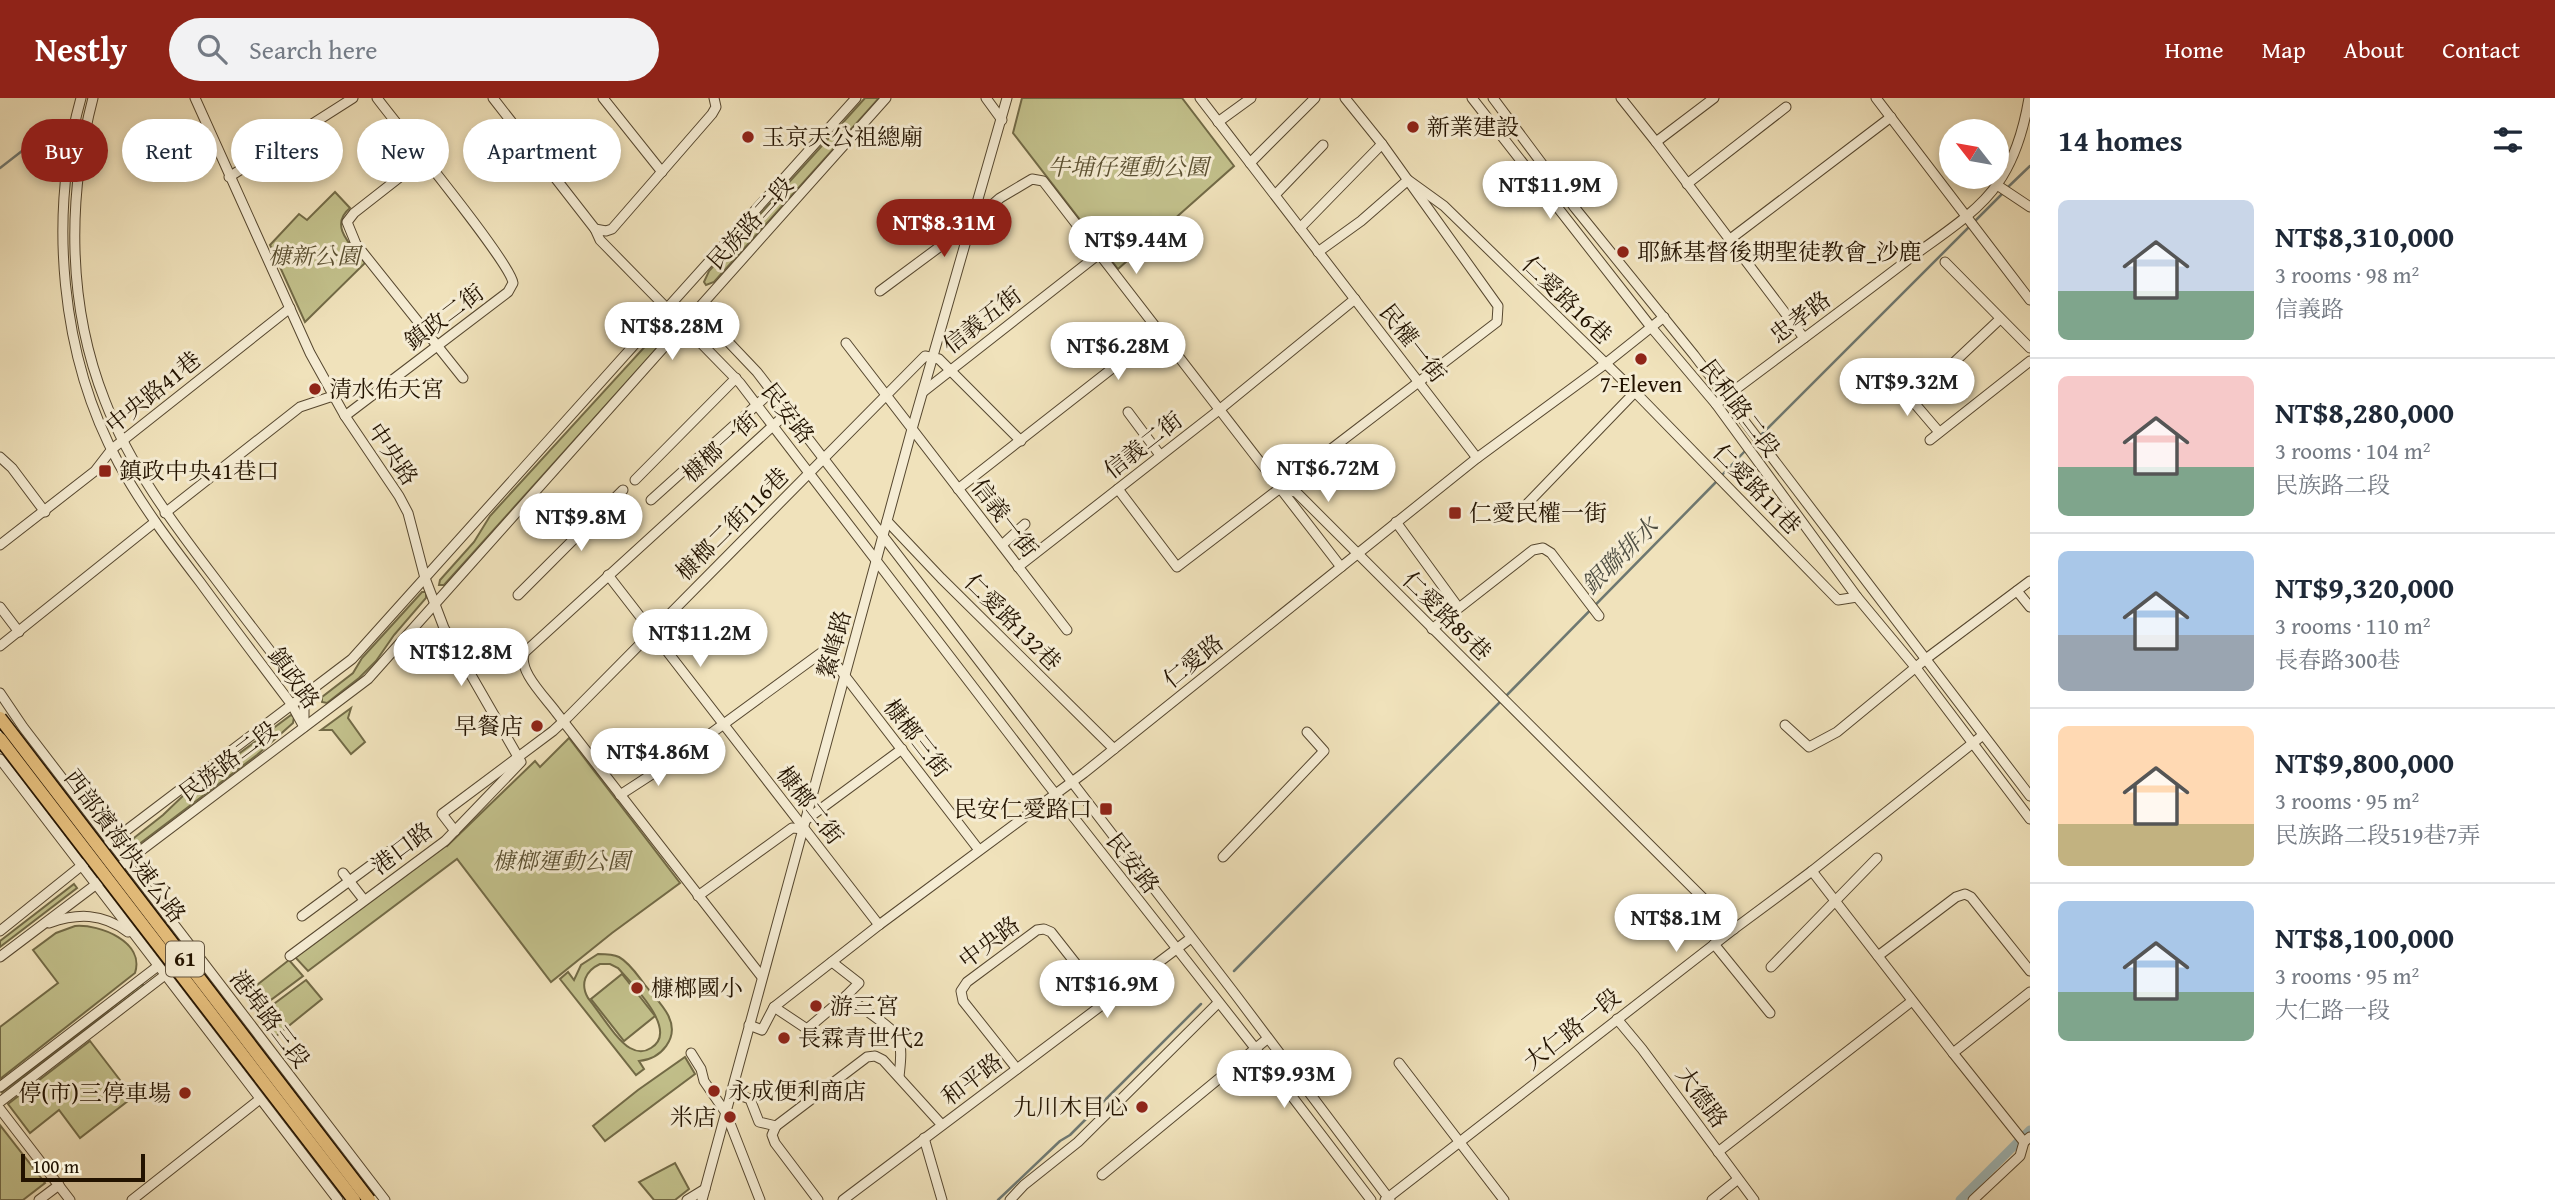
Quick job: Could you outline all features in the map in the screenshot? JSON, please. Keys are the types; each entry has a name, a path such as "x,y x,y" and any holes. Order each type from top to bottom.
{"highway":[{"name":"西部濱海快速公路","path":"0,718 369,1200"},
{"name":"西部濱海快速公路","path":"0,739 354,1200"}],"street":[{"name":"鎮政路","path":"81,98 65,183 62,234 64,276 71,324 93,404 112,449 155,522 292,705 304,727"},
{"name":"鎮政路","path":"93,98 77,185 74,234 76,275 84,331 104,401 165,513 304,695 304,727"},
{"name":"中央路","path":"195,98 229,177 333,396 405,508 418,544 425,578 444,628 518,757"},
{"path":"229,177 354,98"},
{"name":"鎮政二街","path":"377,98 393,119"},
{"name":"民安路","path":"493,98 595,229 600,240 736,378 1371,1200"},
{"path":"603,98 662,172"},
{"path":"595,229 612,229 712,114 716,107 714,98"},
{"name":"民族路二段","path":"0,931 111,842 352,659 856,98"},
{"name":"民族路二段","path":"0,957 368,678 886,98"},
{"path":"986,98 1002,120"},
{"name":"鰲峰路","path":"702,1200 882,537 1007,98"},
{"name":"民權一街","path":"1200,98 1477,458"},
{"path":"1219,122 1251,98"},
{"path":"1250,163 1315,98"},
{"path":"1118,489 1177,567 1497,322 1498,306 1382,144 1345,98"},
{"name":"民和路二段","path":"1472,98 1651,327 1716,404 1857,597 1916,668 2030,819"},
{"name":"民和路二段","path":"1493,98 1575,208 1726,396 2030,796"},
{"path":"1620,98 1804,338"},
{"path":"1656,142 1714,98"},
{"path":"1877,98 2030,300"},
{"name":"忠孝路","path":"2009,163 2019,144 2029,98"},
{"path":"1687,184 1786,107"},
{"path":"1729,240 1891,117"},
{"path":"1300,228 1382,144"},
{"path":"1275,195 1323,145"},
{"path":"880,291 969,225 1000,198 1032,179 1043,181 1341,567"},
{"path":"1318,252 1361,221 1408,180"},
{"name":"仁愛路16巷","path":"1408,180 1444,206 1605,364"},
{"path":"394,182 354,213 347,222 356,244 463,379"},
{"name":"鎮政二街","path":"345,416 511,289 513,278 440,182"},
{"name":"忠孝路","path":"1716,404 1965,216 1993,189"},
{"path":"2003,189 2030,207"},
{"name":"信義五街","path":"923,392 1099,254"},
{"path":"1945,262 2030,348"},
{"name":"信義二街","path":"1018,567 1219,411 1355,299"},
{"path":"668,307 698,310"},
{"name":"中央路41巷","path":"0,545 95,471 112,449 123,440 290,308"},
{"name":"民安路","path":"698,310 757,372 1191,938 1387,1199"},
{"name":"仁愛路","path":"749,1025 762,1030 774,1007 879,925 1071,783 1477,458 1664,317"},
{"path":"1913,401 2000,319"},
{"path":"958,489 1160,331"},
{"path":"846,343 912,429"},
{"name":"槺榔二街116巷","path":"564,721 925,356 932,358"},
{"path":"932,358 939,359 1020,441"},
{"path":"1930,440 2030,361"},
{"name":"仁愛路11巷","path":"1605,364 1839,600 1857,597"},
{"path":"635,480 736,378"},
{"path":"1898,384 1939,432"},
{"path":"651,500 771,392"},
{"path":"1527,503 1635,392"},
{"path":"165,513 300,407 333,396"},
{"name":"槺榔一街","path":"762,977 523,668 522,659 525,652 787,412"},
{"path":"1128,412 1160,455"},
{"name":"信義一街","path":"912,429 1067,630"},
{"path":"0,457 12,468 45,512"},
{"name":"仁愛路85巷","path":"1281,489 1296,492 1356,555 1734,929"},
{"path":"518,596 623,491"},
{"name":"仁愛路132巷","path":"887,521 1114,749"},
{"path":"0,646 155,522"},
{"path":"1396,522 1458,607"},
{"path":"1002,545 1025,524"},
{"path":"1813,537 1826,528"},
{"path":"1432,629 1533,550 1543,548 1551,553 1595,611"},
{"name":"槺榔二街","path":"608,575 806,824 879,925"},
{"path":"1785,725 1809,747 1837,732 1927,658 2030,581"},
{"path":"2017,591 2030,607"},
{"path":"0,607 19,632"},
{"name":"槺榔三街","path":"724,724 825,650 979,850"},
{"name":"港埠路三段","path":"0,693 23,727 385,1200"},
{"name":"港埠路三段","path":"0,702 23,727"},
{"path":"455,831 442,814 564,721"},
{"path":"620,795 680,757 724,724"},
{"path":"1223,858 1324,751 1307,732"},
{"name":"大仁路一段","path":"1387,1199 1812,871 1983,735"},
{"path":"698,896 792,828 806,824 902,749"},
{"name":"港口路","path":"290,956 445,841 521,762 518,757"},
{"path":"0,759 338,1200"},
{"path":"302,916 346,877 390,850"},
{"path":"1771,967 1877,858"},
{"path":"1812,871 1953,1053 2027,1140 2020,1156 1973,1200"},
{"path":"346,877 365,900"},
{"path":"1878,956 1956,897 1965,894 1972,897 2030,971"},
{"path":"41,926 68,917 92,916 114,922 137,938"},
{"name":"中央路","path":"1017,1069 963,1001 961,991 976,975 1037,930 1044,929 1051,932 1106,1002"},
{"name":"和平路","path":"843,1200 1191,938"},
{"path":"1714,944 1770,1013"},
{"path":"774,1007 807,1029 859,983 832,962"},
{"path":"0,1087 158,966"},
{"path":"0,1102 165,975"},
{"path":"1953,1053 2030,992"},
{"path":"846,996 888,1026 898,1038 899,1077"},
{"path":"1718,1152 1912,1001"},
{"path":"1010,1200 1024,1185 1073,1146 1218,1003"},
{"name":"大德路","path":"1617,1019 1754,1200"},
{"path":"1102,1175 1267,1039"},
{"path":"691,1053 701,1069 704,1081 726,1113 760,1200"},
{"path":"818,1200 775,1143 772,1135 775,1126 867,1057 875,1055 883,1060 942,1125"},
{"path":"1399,1063 1504,1200"},
{"path":"731,1092 750,1099 759,1122 775,1126"},
{"path":"132,1200 260,1099"},
{"path":"0,1109 70,1200"},
{"path":"925,1138 942,1200"},
{"path":"1712,1200 1737,1180"},
{"path":"39,1200 59,1185"},
{"path":"687,1200 705,1189"}],"green space":[{"path":"865,98 879,98 714,282 706,285 704,282 709,271"},
{"name":"牛埔仔運動公園","path":"1022,98 1182,98 1234,166 1118,269 1013,133"},
{"name":"槺新公園","path":"335,192 350,208 341,222 344,236 365,263 305,322 270,245 299,214 307,220"},
{"path":"671,318 676,322 675,325 660,345 444,585 439,585 440,580 474,542 490,516"},
{"path":"422,592 426,592 426,598 376,661 327,703 322,702 322,697 353,673 362,658"},
{"path":"351,708 348,718 365,742 351,754 332,730 321,730"},
{"path":"291,715 294,717 293,723 257,755 130,851 123,851 125,845 187,792"},
{"name":"槺榔運動公園","path":"569,738 680,883 551,982 457,859 308,971 294,956 445,844 447,846 535,761 540,767"},
{"path":"74,884 77,888 0,947 0,941"},
{"path":"75,926 108,932 127,944 136,962 135,973 0,1079 0,1027 58,983 33,950 56,933"},
{"path":"598,954 619,957 634,970 668,1015 672,1032 670,1039 661,1052 639,1061 644,1069 636,1075 560,979 568,972 574,980 581,965","holes":["600,964 610,964 618,968 633,985 657,1019 660,1031 658,1040 649,1049 635,1050 619,1039 588,998 584,988 585,978"]},
{"path":"289,960 303,976 256,1011 244,995"},
{"path":"622,974 655,1016 624,1041 591,999"},
{"path":"306,980 322,999 275,1037 259,1015"},
{"path":"142,984 144,986 1,1093 2,1092"},
{"path":"90,1041 133,1097 80,1138 59,1110 30,1133 8,1104"},
{"path":"685,1057 695,1074 605,1141 593,1126"},
{"path":"0,1125 45,1183 23,1200 0,1200"},
{"path":"675,1163 689,1189 675,1200 654,1200 639,1182"}],"waterway":[{"path":"0,168 21,152"},
{"name":"銀聯排水","path":"2009,186 2030,166"},
{"name":"銀聯排水","path":"1760,436 2003,193"},
{"name":"銀聯排水","path":"1721,476 1746,450"},
{"name":"銀聯排水","path":"1506,696 1717,481"},
{"name":"銀聯排水","path":"1234,971 1501,701"},
{"name":"銀聯排水","path":"998,1200 1060,1141 1070,1135 1201,1004"},
{"path":"1960,1200 2030,1130"}],"place":[{"name":"新業建設","path":"1413,127"},
{"name":"玉京天公祖總廟","path":"748,137"},
{"name":"耶穌基督後期聖徒教會_沙鹿","path":"1623,252"},
{"name":"7-Eleven","path":"1641,359"},
{"name":"清水佑天宮","path":"315,389"},
{"name":"鎮政中央41巷口","path":"105,471"},
{"name":"仁愛民權一街","path":"1455,513"},
{"name":"早餐店","path":"537,726"},
{"name":"民安仁愛路口","path":"1106,809"},
{"name":"槺榔國小","path":"637,988"},
{"name":"游三宮","path":"816,1006"},
{"name":"長霖青世代2","path":"784,1038"},
{"name":"永成便利商店","path":"714,1091"},
{"name":"停(市)三停車場","path":"185,1093"},
{"name":"九川木目心","path":"1142,1107"},
{"name":"米店","path":"730,1117"}]}
